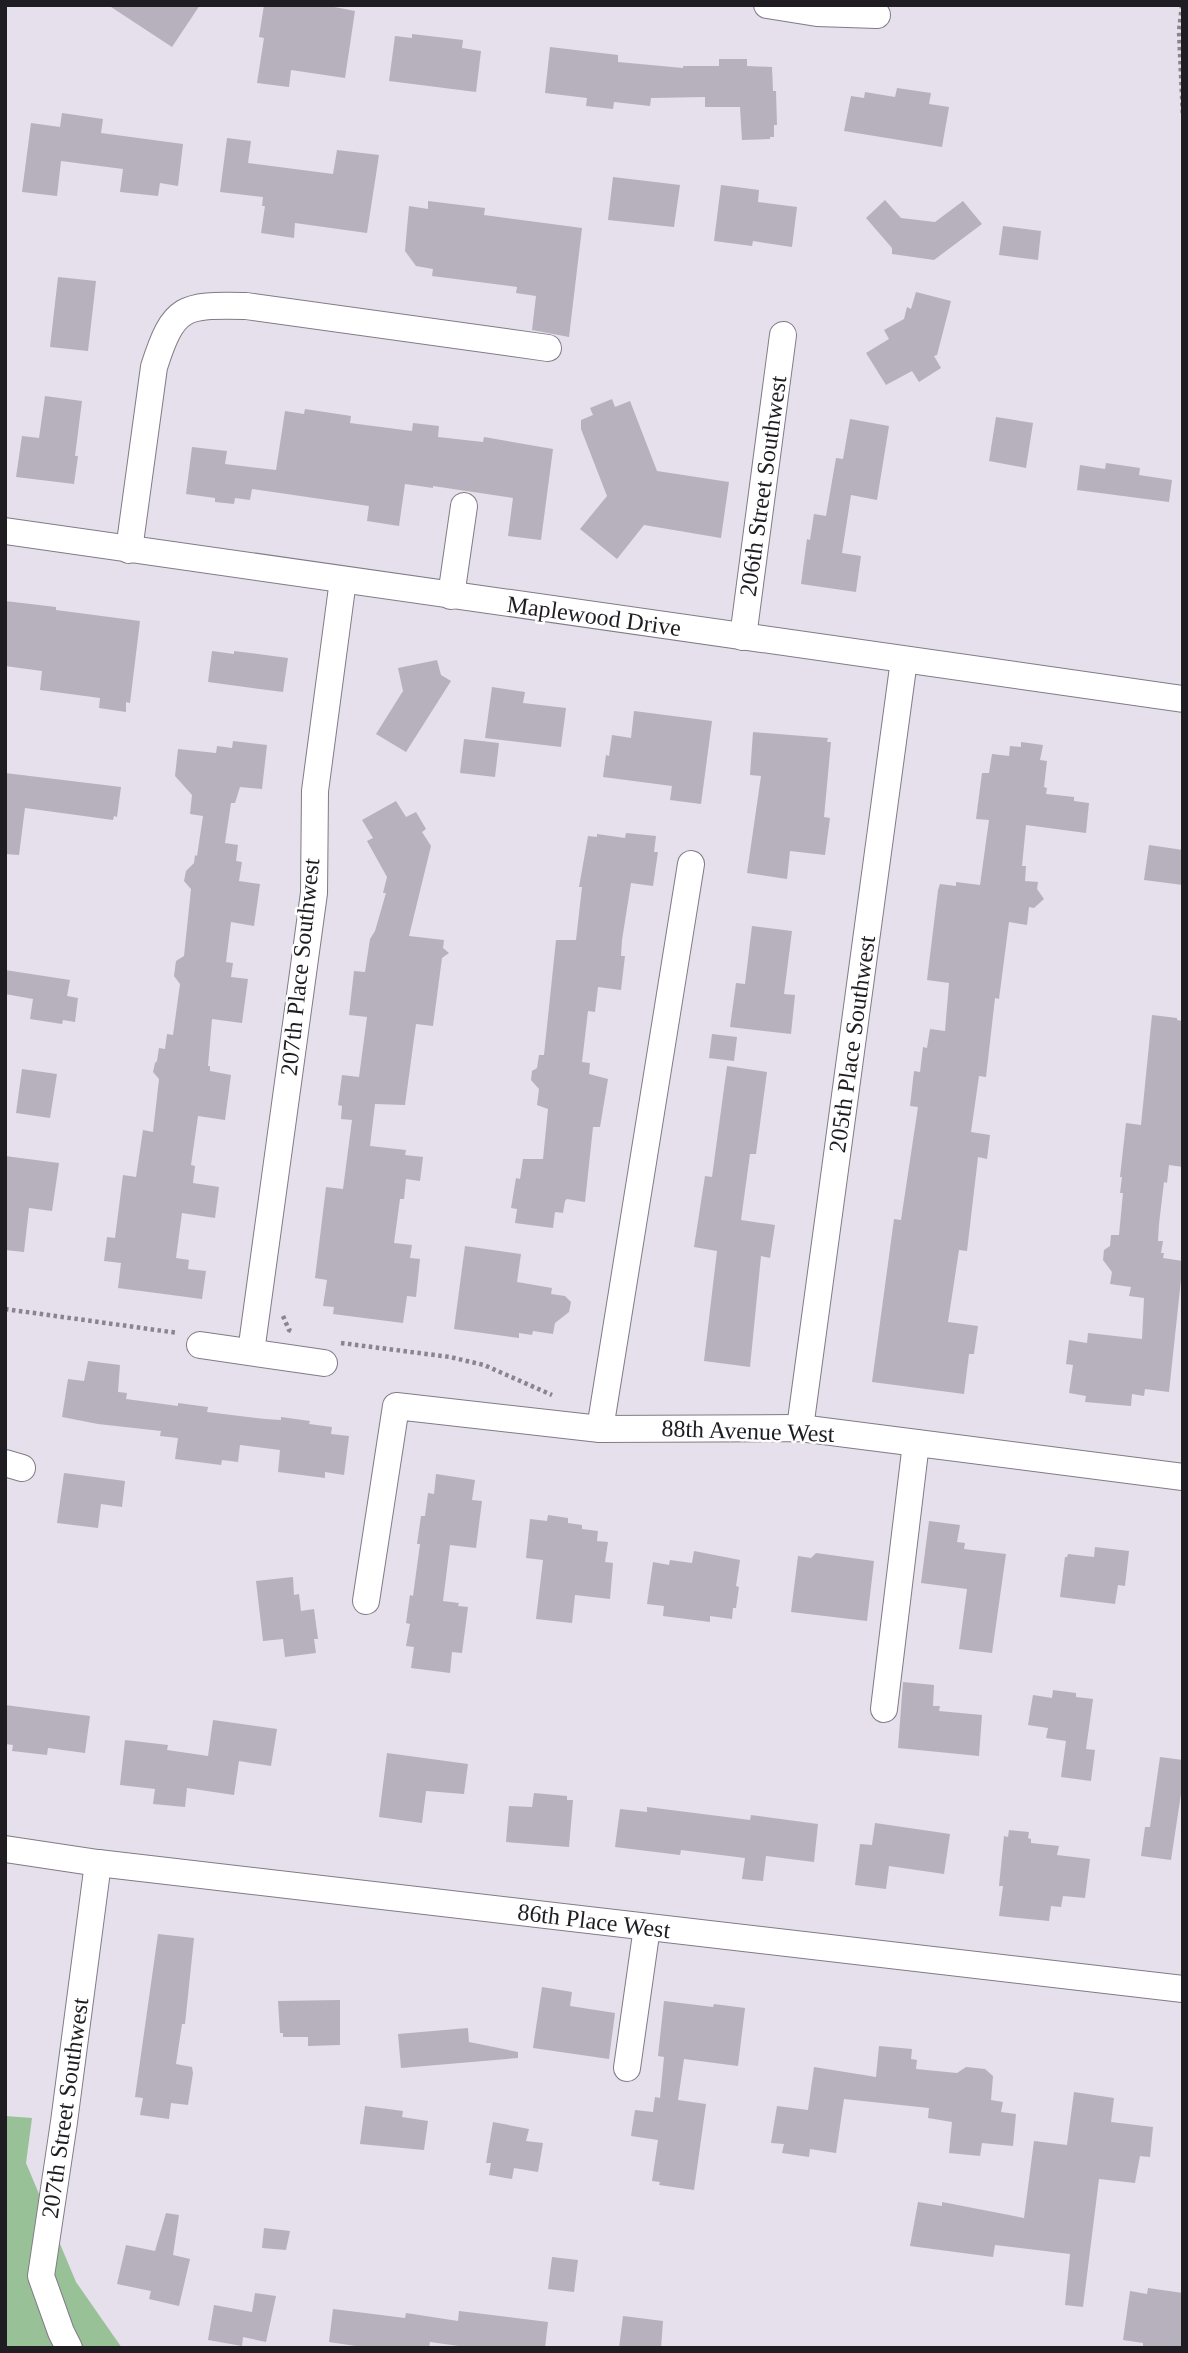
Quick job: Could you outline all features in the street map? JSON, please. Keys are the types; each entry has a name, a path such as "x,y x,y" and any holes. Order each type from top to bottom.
{"street":[{"path":"767,5 817,13 877,15"},
{"path":"129,550 154,367 163,338 178,315 206,305 246,306 548,348"},
{"name":"206th Street Southwest","path":"743,637 783,335"},
{"path":"451,596 464,506"},
{"name":"Maplewood Drive","path":"5,531 1183,699"},
{"name":"207th Place Southwest","path":"251,1352 313,893 315,790 343,580"},
{"name":"205th Place Southwest","path":"800,1428 905,660"},
{"path":"600,1429 691,864"},
{"path":"194,1336 251,1352 327,1352"},
{"name":"88th Avenue West","path":"366,1601 396,1406 600,1429 800,1428 1183,1477"},
{"path":"884,1709 916,1443"},
{"name":"86th Place West","path":"5,1849 98,1863 1183,1989"},
{"name":"207th Street Southwest","path":"58,2343 41,2276 98,1863"},
{"path":"627,2068 647,1927"}],"path":[{"path":"1182,5 1179,30 1183,117"},
{"path":"5,1309 194,1336"},
{"path":"281,1310 289,1330 296,1334"},
{"path":"327,1352 450,1357 484,1366 563,1398"}],"green space":[{"path":"5,2116 32,2118 26,2163 76,2282 122,2348 5,2348"}],"building":[{"path":"108,5 200,5 172,47"},
{"path":"264,5 324,5 355,11 345,78 291,70 289,87 257,83 264,38 259,37"},
{"path":"412,34 463,40 462,48 481,51 476,92 389,81 395,36 412,38"},
{"path":"550,47 618,55 618,62 683,68 719,66 719,59 747,59 747,66 772,67 777,125 774,125 774,137 742,140 740,107 705,107 705,97 651,98 650,106 614,102 613,109 586,106 587,98 545,93"},
{"path":"897,88 931,93 929,104 949,107 942,147 844,131 851,96 864,98 865,92 895,97"},
{"path":"62,113 103,119 101,133 183,144 178,186 160,183 158,196 120,192 123,169 61,161 57,196 22,192 31,123 60,127"},
{"path":"227,138 251,141 248,163 333,174 337,150 379,155 367,233 295,223 294,238 261,233 265,206 262,206 263,197 220,192"},
{"path":"613,177 680,185 674,227 608,220"},
{"path":"721,185 759,190 758,202 797,207 792,247 753,241 752,246 714,241"},
{"path":"885,200 901,218 935,222 963,201 982,224 934,260 892,254 892,248 866,218"},
{"path":"428,201 485,208 484,215 582,228 569,337 532,330 536,296 516,293 517,287 432,276 433,269 416,266 405,251 409,206 428,209"},
{"path":"1003,226 1041,231 1038,260 999,255"},
{"path":"58,277 96,281 88,351 50,347"},
{"path":"916,292 951,301 937,355 934,356 941,368 919,382 912,371 886,385 866,353 889,339 884,330 904,319 907,307 911,309"},
{"path":"45,396 82,401 74,484 16,477 22,436 39,438"},
{"path":"612,399 615,407 630,401 657,471 729,482 721,538 644,525 617,559 580,529 607,496 581,429 581,420 593,415 590,408"},
{"path":"305,409 351,416 350,423 412,431 413,423 439,426 438,437 483,442 484,437 553,449 541,540 508,536 513,498 433,486 405,484 399,526 367,521 369,506 252,489 250,500 235,498 234,504 186,494 192,447 227,451 225,464 276,470 285,411 304,414"},
{"path":"996,417 1033,423 1026,468 989,461"},
{"path":"850,419 889,426 877,500 851,495 842,553 861,556 856,592 801,584 807,539 810,540 814,514 826,516 836,458 843,459"},
{"path":"1106,463 1140,468 1139,475 1172,480 1169,502 1077,490 1080,465 1105,469"},
{"path":"5,601 140,621 130,703 126,702 126,712 99,708 100,698 40,690 42,671 5,666"},
{"path":"212,651 288,658 283,692 208,682"},
{"path":"437,660 441,675 451,681 406,752 376,734 403,691 398,668"},
{"path":"492,687 525,692 523,703 566,708 561,747 485,738"},
{"path":"634,711 712,721 701,804 670,800 672,786 603,777 612,735 631,738"},
{"path":"753,732 828,738 827,742 831,742 824,817 830,818 825,855 790,851 787,879 747,873 761,776 750,775"},
{"path":"464,739 499,743 495,777 460,773"},
{"path":"233,741 267,745 262,789 240,787 235,803 231,803 225,843 238,845 236,861 242,862 239,881 260,884 254,926 231,922 226,962 233,963 231,977 248,979 242,1023 212,1019 208,1066 210,1071 231,1075 225,1120 198,1116 191,1165 195,1166 193,1183 219,1187 215,1218 182,1213 176,1258 189,1260 188,1269 206,1271 202,1299 118,1288 121,1263 104,1261 107,1237 115,1238 123,1175 136,1177 143,1130 153,1132 159,1079 153,1072 159,1048 165,1049 167,1034 173,1035 180,984 174,976 176,961 184,956 191,889 184,881 186,871 194,863 195,855 197,856 203,816 190,814 192,795 175,776 178,749 216,753 217,746 232,748"},
{"path":"1021,742 1043,745 1040,760 1047,761 1044,787 1047,788 1046,794 1074,797 1074,801 1089,803 1086,833 1026,825 1022,866 1026,866 1025,881 1038,882 1037,889 1044,899 1034,908 1029,907 1027,925 1009,922 999,999 995,998 986,1077 979,1076 971,1132 990,1135 987,1159 978,1157 967,1251 959,1250 948,1322 978,1326 974,1354 969,1354 964,1394 872,1382 894,1219 901,1220 918,1107 910,1106 914,1071 920,1072 923,1047 927,1048 930,1029 945,1031 949,983 927,980 938,890 940,884 956,886 956,882 980,885 989,820 976,819 982,773 989,773 992,754 1009,756 1010,746 1021,747"},
{"path":"5,773 121,787 117,817 114,816 113,820 25,808 19,855 5,854"},
{"path":"396,801 406,817 416,812 426,829 422,832 431,846 409,936 444,940 443,948 449,953 442,958 433,1026 416,1024 405,1105 375,1104 370,1146 406,1150 405,1155 423,1157 420,1181 406,1179 404,1199 400,1199 394,1243 412,1245 410,1258 420,1259 416,1297 407,1296 403,1323 333,1314 334,1307 323,1306 327,1280 315,1278 326,1187 343,1189 352,1120 341,1119 342,1106 338,1105 342,1075 359,1077 367,1017 349,1015 354,971 365,972 370,939 386,893 383,893 387,877 367,841 373,838 362,820"},
{"path":"626,833 656,836 654,852 658,852 653,886 631,883 622,940 621,956 625,956 621,990 598,987 595,1012 588,1011 582,1062 590,1063 589,1074 608,1079 600,1127 593,1127 585,1202 567,1199 563,1213 555,1212 553,1228 515,1223 517,1209 511,1208 516,1178 520,1179 523,1159 543,1159 548,1109 537,1105 539,1089 531,1080 539,1055 544,1055 556,940 576,940 582,887 579,887 588,836 597,837 597,834 625,838"},
{"path":"1149,845 1183,850 1183,885 1144,880"},
{"path":"752,926 792,931 784,994 795,995 791,1034 730,1027 736,983 745,984"},
{"path":"5,970 70,980 67,996 78,998 75,1022 63,1020 62,1024 30,1019 33,999 5,994"},
{"path":"1152,1015 1183,1021 1183,1167 1169,1165 1167,1183 1164,1182 1158,1241 1163,1241 1163,1258 1183,1261 1169,1392 1145,1389 1144,1396 1132,1394 1131,1406 1085,1402 1086,1396 1069,1393 1073,1365 1066,1364 1069,1340 1087,1343 1088,1333 1142,1339 1144,1298 1129,1296 1131,1287 1110,1284 1112,1272 1103,1260 1104,1250 1110,1246 1111,1235 1119,1235 1123,1193 1120,1193 1120,1177 1126,1123 1141,1125"},
{"path":"712,1034 737,1037 734,1061 709,1058"},
{"path":"727,1066 767,1072 756,1154 750,1154 741,1220 775,1225 770,1258 761,1256 750,1367 704,1361 717,1251 694,1247 705,1176 712,1177"},
{"path":"22,1069 57,1074 50,1118 16,1113"},
{"path":"5,1156 59,1163 52,1211 29,1208 24,1252 5,1250"},
{"path":"465,1246 521,1254 517,1282 552,1288 551,1294 565,1296 571,1302 569,1312 555,1323 553,1334 533,1331 532,1335 519,1333 519,1338 454,1329"},
{"path":"88,1361 120,1365 118,1392 127,1393 126,1399 208,1407 207,1412 265,1419 281,1420 281,1417 332,1427 331,1434 349,1436 344,1475 325,1472 325,1478 278,1472 280,1450 240,1445 238,1462 222,1460 221,1465 175,1459 178,1438 160,1436 161,1431 62,1417 68,1379 84,1381"},
{"path":"64,1473 125,1481 122,1507 101,1504 98,1528 57,1523"},
{"path":"436,1474 475,1480 472,1500 482,1501 476,1548 450,1545 443,1601 468,1607 462,1653 452,1652 450,1673 411,1668 414,1647 406,1646 410,1624 406,1623 410,1595 413,1596 421,1516 425,1516 428,1493 434,1494"},
{"path":"548,1515 568,1518 568,1523 582,1525 582,1529 598,1531 597,1541 608,1542 605,1562 613,1563 610,1599 575,1595 572,1623 536,1619 543,1560 526,1558 530,1519 547,1521"},
{"path":"929,1521 960,1525 957,1542 965,1543 964,1549 1006,1554 992,1653 959,1649 967,1589 921,1583"},
{"path":"1095,1547 1129,1551 1125,1586 1118,1585 1115,1604 1060,1597 1065,1557 1068,1554 1094,1557"},
{"path":"694,1551 740,1560 736,1586 739,1587 732,1619 710,1616 710,1622 663,1616 664,1606 647,1604 653,1562 669,1565 670,1560 692,1563"},
{"path":"816,1553 874,1561 867,1621 791,1612 798,1556 811,1558"},
{"path":"293,1577 294,1595 299,1594 301,1611 314,1609 318,1639 314,1639 316,1653 285,1657 283,1639 263,1641 256,1581"},
{"path":"903,1682 934,1685 933,1706 940,1706 939,1711 982,1715 979,1756 898,1748"},
{"path":"1053,1690 1076,1693 1076,1697 1093,1699 1086,1749 1095,1750 1091,1781 1061,1777 1066,1741 1046,1738 1048,1728 1028,1725 1033,1695 1052,1698"},
{"path":"5,1705 90,1716 85,1753 48,1748 47,1755 12,1751 13,1745 5,1744"},
{"path":"213,1720 277,1729 271,1766 239,1761 234,1795 187,1788 185,1807 153,1804 155,1789 120,1785 125,1740 168,1745 167,1750 208,1756"},
{"path":"387,1753 468,1764 464,1794 426,1791 422,1823 379,1817"},
{"path":"1160,1757 1183,1760 1183,1794 1171,1860 1141,1856 1145,1827 1150,1827"},
{"path":"534,1793 567,1796 567,1800 573,1800 569,1847 506,1842 509,1806 532,1807"},
{"path":"647,1807 750,1820 751,1815 818,1824 814,1862 766,1856 763,1881 742,1879 745,1858 681,1850 680,1855 615,1847 620,1809 647,1812"},
{"path":"875,1823 950,1834 944,1874 889,1866 886,1889 855,1885 860,1844 872,1845"},
{"path":"1009,1830 1029,1832 1031,1843 1059,1846 1057,1855 1090,1859 1085,1898 1063,1896 1061,1907 1051,1906 1049,1921 999,1916 1003,1886 999,1886 1004,1836 1008,1837"},
{"path":"158,1934 194,1938 185,2024 182,2024 176,2064 192,2067 193,2073 188,2105 171,2103 169,2119 140,2115 143,2098 135,2097"},
{"path":"542,1987 572,1992 570,2006 615,2013 609,2059 533,2048"},
{"path":"340,2000 340,2045 308,2046 308,2037 283,2037 283,2033 280,2033 278,2001"},
{"path":"664,2001 745,2008 738,2066 684,2059 678,2100 706,2104 694,2190 659,2185 660,2182 652,2181 658,2140 631,2136 635,2110 653,2112 655,2097 660,2098 664,2057 658,2056"},
{"path":"468,2028 469,2042 518,2052 518,2058 401,2068 398,2034"},
{"path":"879,2046 912,2049 911,2059 917,2060 916,2069 957,2073 966,2067 985,2069 993,2076 991,2100 1003,2102 1001,2112 1016,2114 1013,2146 982,2143 980,2156 949,2153 952,2122 928,2118 929,2108 844,2099 836,2153 810,2149 809,2157 782,2153 784,2144 771,2143 777,2106 808,2110 814,2067 876,2077"},
{"path":"1074,2092 1114,2098 1111,2122 1153,2127 1150,2157 1140,2156 1135,2183 1099,2179 1083,2307 1065,2305 1070,2254 995,2245 993,2257 910,2246 918,2202 942,2206 942,2202 1024,2218 1034,2141 1067,2145"},
{"path":"365,2106 403,2111 402,2117 428,2121 424,2150 360,2144"},
{"path":"493,2122 529,2129 526,2141 543,2143 538,2172 514,2168 512,2179 489,2175 491,2163 486,2163"},
{"path":"166,2213 179,2215 173,2255 190,2259 179,2306 149,2299 151,2291 117,2284 126,2245 155,2251"},
{"path":"264,2228 290,2231 286,2250 262,2248"},
{"path":"552,2257 578,2260 574,2292 548,2289"},
{"path":"1148,2288 1183,2293 1183,2348 1143,2348 1143,2343 1123,2340 1130,2291 1147,2294"},
{"path":"255,2293 276,2296 266,2342 243,2337 242,2346 208,2340 214,2305 252,2312"},
{"path":"333,2309 405,2318 406,2313 458,2321 459,2311 548,2322 545,2348 473,2348 430,2342 429,2348 369,2348 329,2342"},
{"path":"623,2316 663,2321 661,2348 619,2348"}]}
